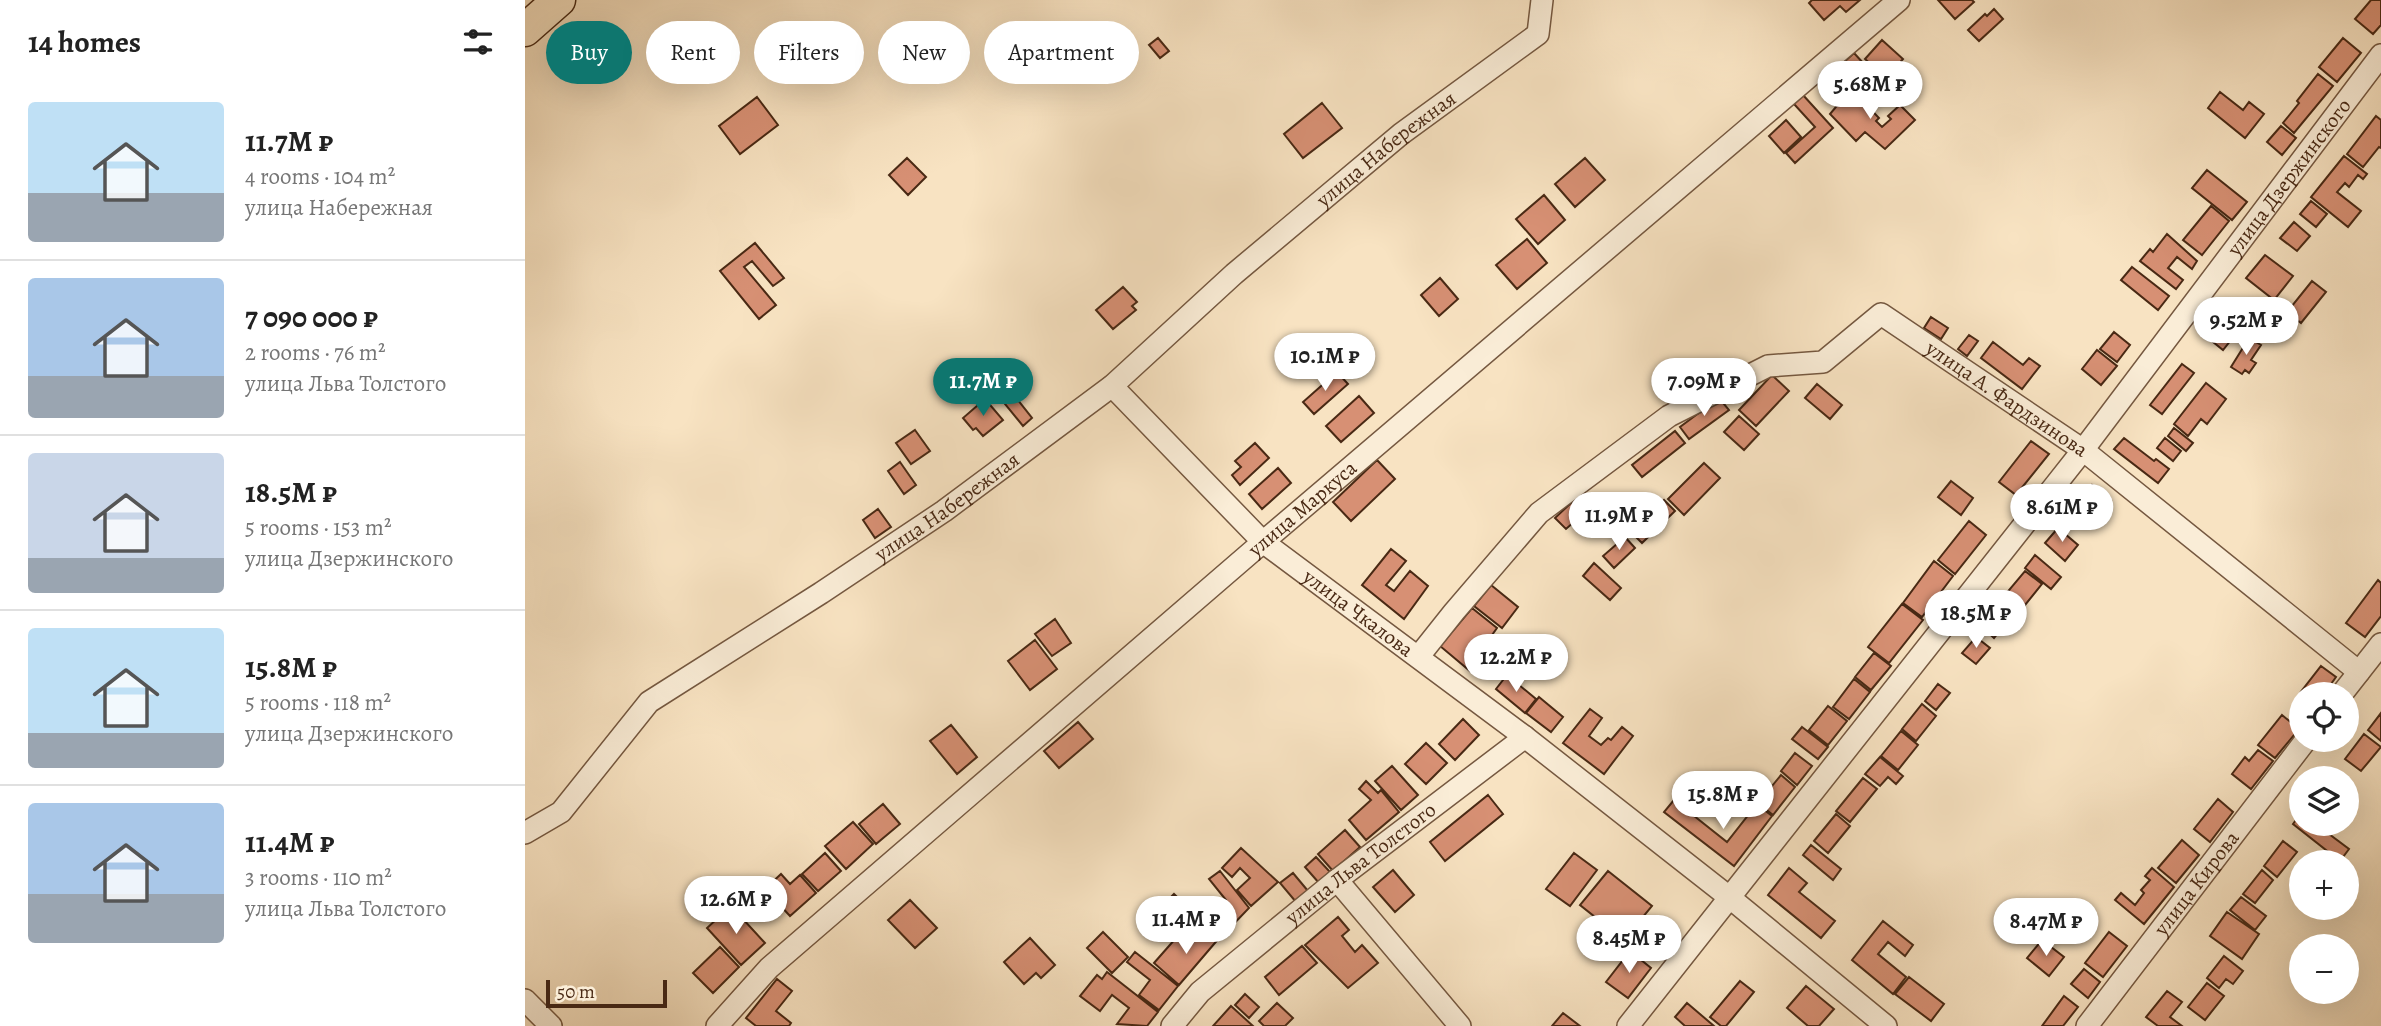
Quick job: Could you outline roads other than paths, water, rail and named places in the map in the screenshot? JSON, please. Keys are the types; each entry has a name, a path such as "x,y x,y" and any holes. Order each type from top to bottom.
{"highway":[{"path":"525,30 559,0"}],"street":[{"name":"улица Набережная","path":"525,833 561,812 649,702 944,511 1112,386 1234,274 1401,134 1538,34 1542,0"},
{"name":"улица Маркуса","path":"717,1026 769,968 1263,542 1899,0"},
{"name":"улица Дзержинского","path":"1628,1026 2083,450 2381,55"},
{"name":"улица А. Фардзинова","path":"1419,656 1539,513 1669,416 1768,366 1823,362 1881,314 2083,450 2359,672"},
{"name":"улица Чкалова","path":"1112,386 1263,542 1525,737 1729,897 1886,1026"},
{"path":"2351,682 2381,644"},
{"name":"улица Льва Толстого","path":"1172,1026 1200,992 1337,880 1525,737"},
{"name":"улица Кирова","path":"2087,1026 2297,752"},
{"path":"1337,880 1460,1026"},
{"path":"525,1000 551,1026"}]}
